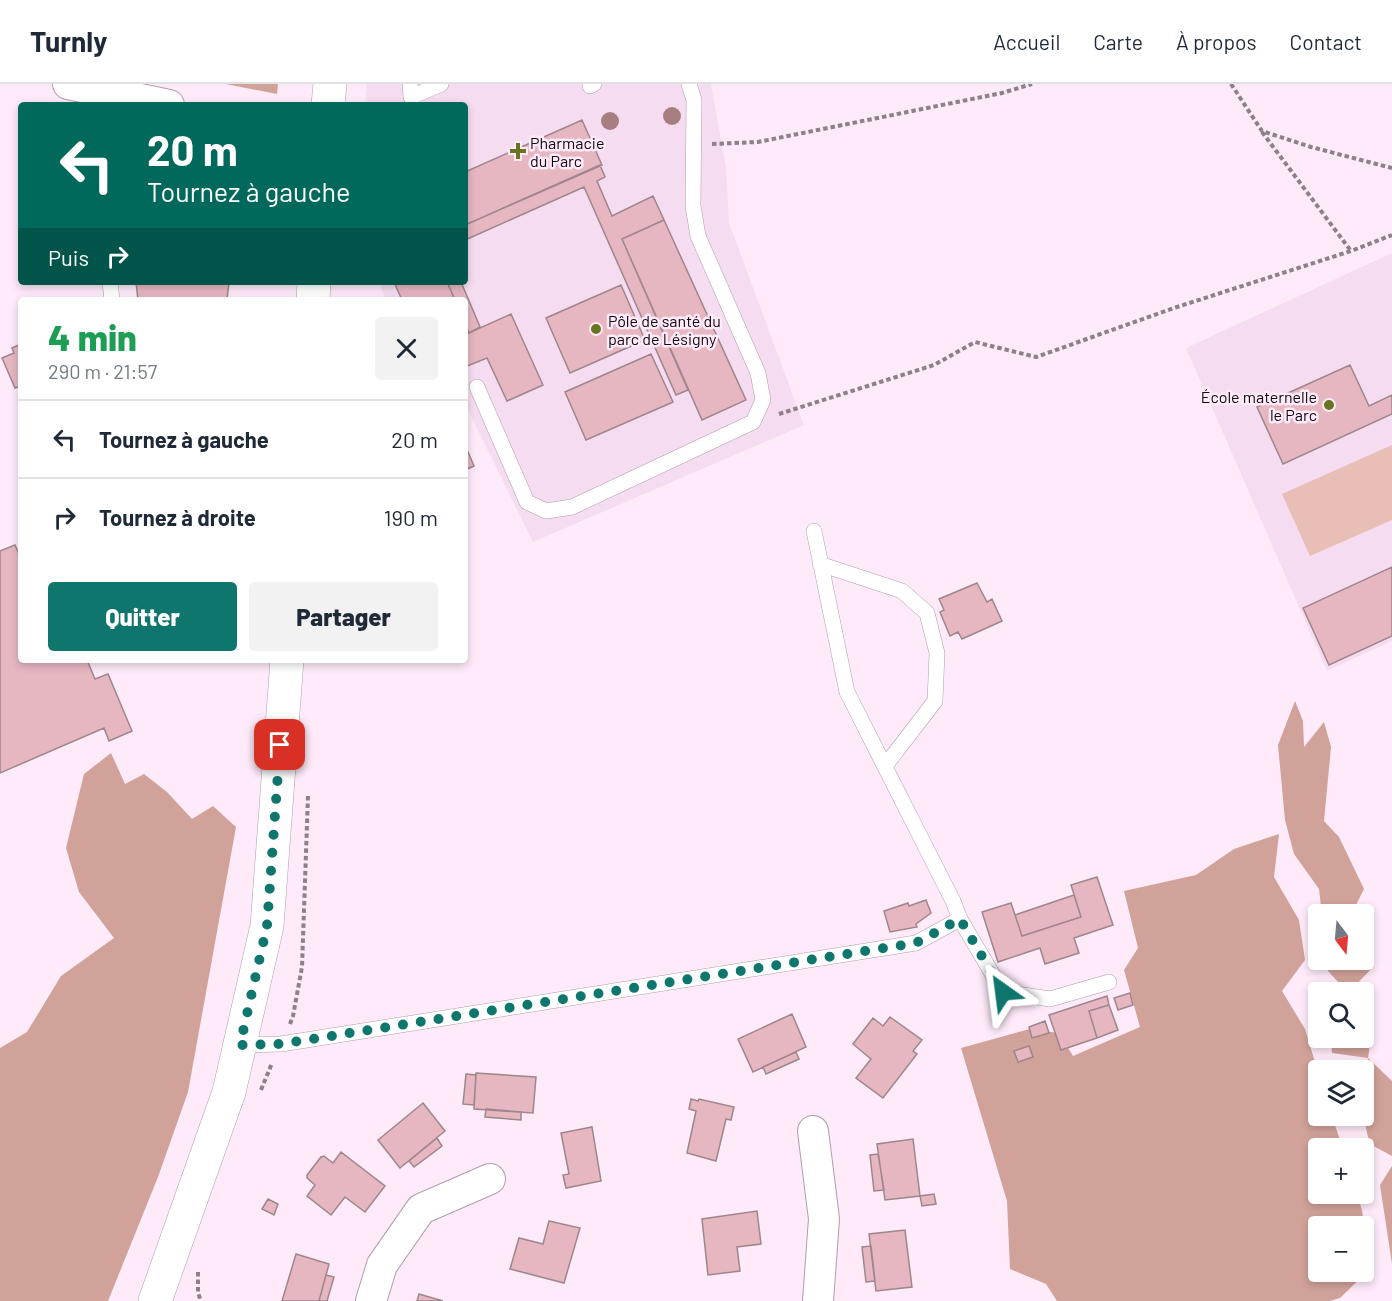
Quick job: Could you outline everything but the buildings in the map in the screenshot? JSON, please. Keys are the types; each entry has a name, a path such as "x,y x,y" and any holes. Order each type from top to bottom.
{"street":[{"path":"68,84 155,102"},
{"path":"328,102 330,84"},
{"path":"156,1300 229,1092 267,926 287,663"},
{"path":"813,1131 824,1219 818,1301"},
{"path":"371,1301 382,1265 421,1209 490,1179"}],"lane":[{"path":"410,84 411,97 441,84"},
{"path":"477,387 528,502 546,510 572,507 753,422 763,400 758,373 698,236 693,206 694,100 689,84"},
{"path":"813,531 847,692 960,919 1003,992 1050,999 1109,982"},
{"path":"820,564 902,591 927,613 937,653 935,700 885,766"},
{"path":"240,1045 281,1044 916,943 960,919"}],"path":[{"path":"692,145 758,141 1002,93 1032,84"},
{"path":"1231,84 1262,131 1351,251"},
{"path":"1262,131 1311,147 1392,168"},
{"path":"753,422 934,365 975,342 1036,357 1177,307 1351,251 1392,235"}],"shaded area":[{"path":"226,84 278,84 277,94"},
{"path":"367,84 711,84 726,168 729,223 804,425 533,542 468,410 468,297 385,297 380,285 468,285 468,102 365,102"},
{"path":"1392,253 1392,641 1327,671 1186,348"},
{"path":"1392,445 1392,520 1310,556 1282,494"},
{"path":"1295,701 1303,721 1304,747 1324,722 1331,747 1324,821 1339,837 1364,889 1356,904 1321,904 1319,889 1294,854 1285,820 1278,745"},
{"path":"111,753 125,784 144,774 167,792 192,819 213,806 236,827 188,1092 158,1177 108,1301 0,1301 0,1048 27,1032 61,976 114,938 79,892 66,848 84,774"},
{"path":"1279,834 1274,877 1299,920 1305,960 1282,991 1305,1029 1308,1048 1311,1048 1314,1060 1308,1060 1308,1126 1335,1126 1339,1138 1308,1138 1308,1204 1360,1204 1362,1210 1363,1216 1308,1216 1308,1282 1357,1282 1340,1298 1330,1301 1057,1301 1046,1284 1010,1269 1007,1201 961,1048 1030,1029 1059,1033 1073,1056 1140,1027 1124,970 1138,948 1124,891 1196,875 1234,849"},
{"path":"1370,970 1359,982 1338,982 1328,971"},
{"path":"1332,1048 1369,1048 1368,1058 1332,1053"},
{"path":"1374,1064 1392,1081 1392,1156 1374,1146 1374,1138 1368,1138 1366,1126 1374,1126"},
{"path":"1392,1166 1392,1264 1380,1185"}],"place":[{"name":"Pharmacie du Parc","path":"518,151"},
{"name":"Pôle de santé du parc de Lésigny","path":"596,329"},
{"name":"École maternelle le Parc","path":"1329,405"}],"route":[{"path":"280,745 267,926 240,1045 281,1044 916,943 960,919 1003,992"}]}
